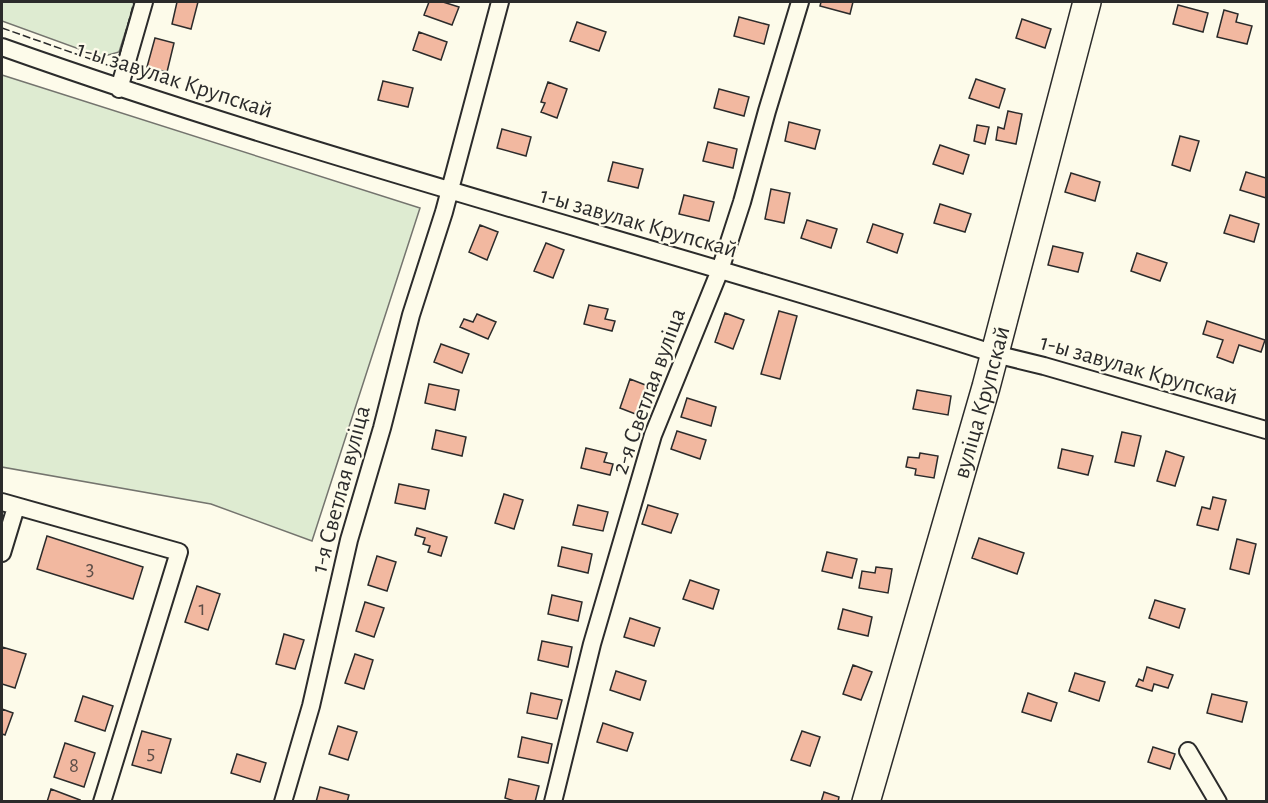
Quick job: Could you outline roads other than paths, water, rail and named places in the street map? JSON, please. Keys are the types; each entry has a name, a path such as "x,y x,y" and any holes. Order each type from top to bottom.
{"main road":[{"name":"вуліца Крупскай","path":"866,801 994,354 1087,2"}],"street":[{"path":"119,89 144,2"},
{"name":"1-я Светлая вуліца","path":"283,801 311,706 349,540 382,428 411,315 450,191 500,2"},
{"name":"2-я Светлая вуліца","path":"553,801 592,644 653,435 720,270 800,2"},
{"name":"1-ы завулак Крупскай","path":"2,47 119,89 450,191 720,270 994,354 1044,366 1266,430"},
{"path":"2,553 9,505 179,552 102,801"},
{"path":"1188,751 1218,801"}]}
